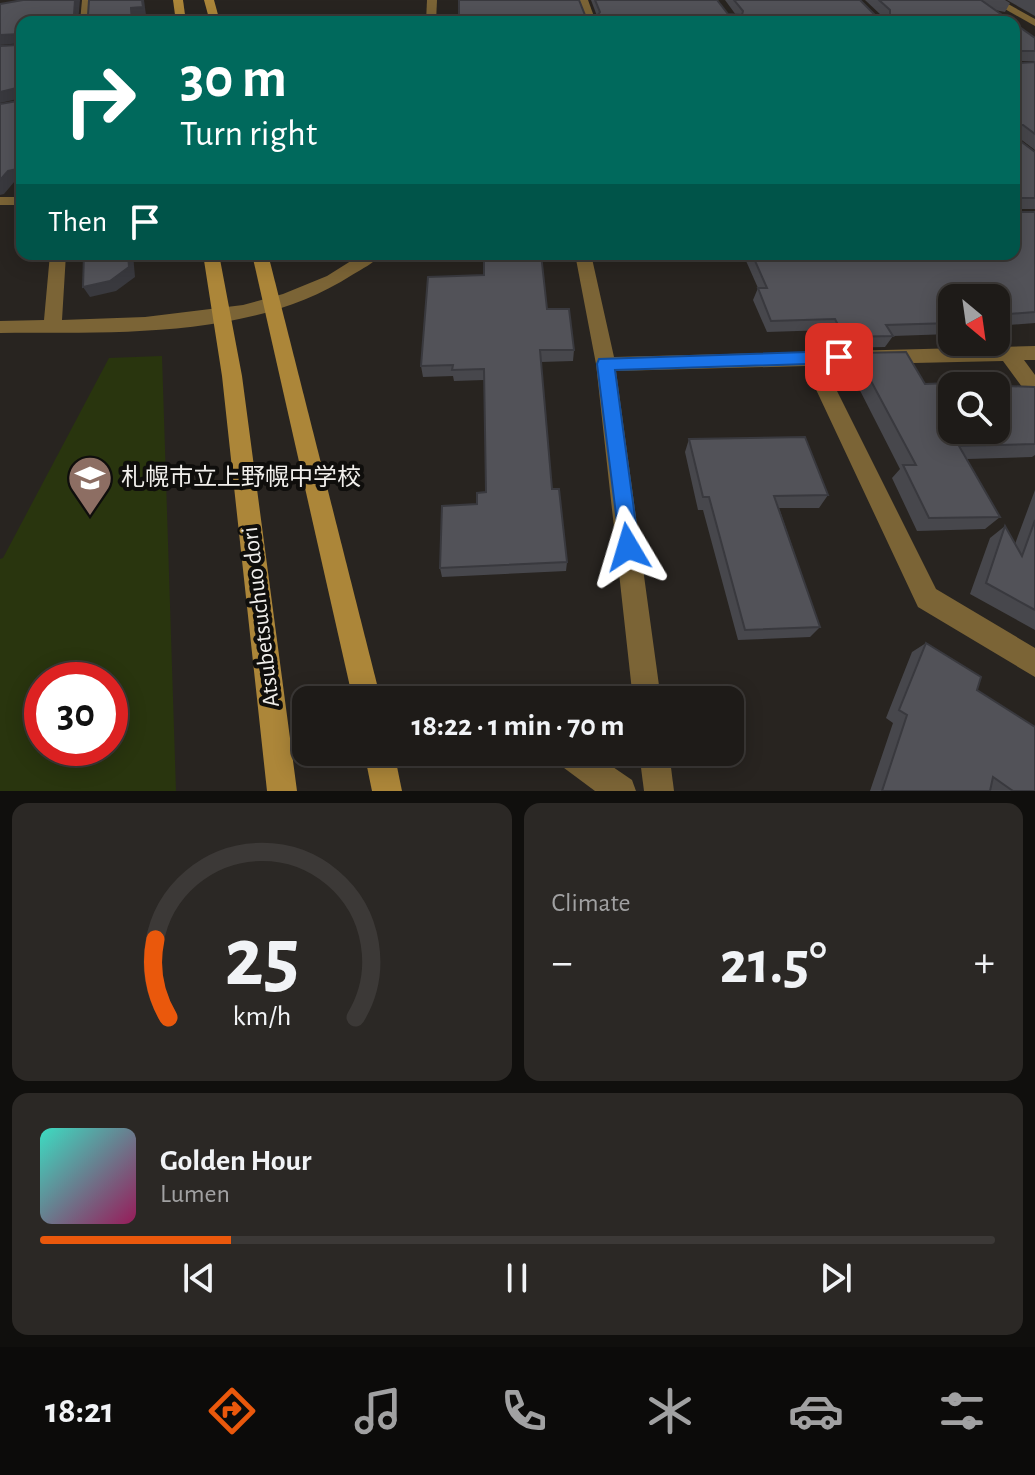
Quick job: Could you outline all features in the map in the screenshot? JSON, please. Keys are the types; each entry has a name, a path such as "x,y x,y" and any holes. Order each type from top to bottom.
{"main road":[{"name":"Atsubetsuchuo dori","path":"212,260 232,376 282,791"},
{"path":"261,260 364,686"},
{"path":"382,766 387,791"}],"street":[{"path":"994,0 1035,23"},
{"path":"53,326 58,260"},
{"path":"0,327 187,319 220,314 272,303 327,282 364,260"},
{"path":"584,260 606,364 645,686"},
{"path":"1010,353 1035,353"},
{"path":"606,364 938,355"},
{"path":"1010,356 1035,390"},
{"path":"811,358 927,598 1035,663"},
{"path":"586,766 621,791"},
{"path":"656,766 659,791"}],"green space":[{"name":"札幌市立上野幌中学校","path":"162,356 176,791 0,791 0,559 109,358"}],"building":[{"path":"23,0 75,0 74,15 88,15 89,0 142,0 143,7 131,8 132,16 16,16 16,34 0,35 0,4"},
{"path":"459,0 579,0 585,15 597,16 459,16"},
{"path":"595,0 717,0 728,14 742,15 743,11 734,0 860,0 875,15 890,15 890,10 879,0 981,0 1004,16 597,16 600,12"},
{"path":"1020,27 1035,38 1035,51 1020,51"},
{"path":"16,45 16,88 0,92 0,46"},
{"path":"1035,62 1035,134 1020,125 1020,63"},
{"path":"16,101 16,169 8,171 0,180 0,104"},
{"path":"1020,141 1035,152 1035,198 1020,198"},
{"path":"1020,212 1035,212 1035,312 1010,314 1010,284 938,284 938,323 886,325 893,336 844,337 835,319 771,321 758,288 767,288 755,260 1020,260"},
{"path":"84,260 128,260 129,267 110,281 83,287"},
{"path":"484,260 542,260 547,309 569,309 574,350 540,350 552,489 559,489 567,562 440,568 442,506 477,504 477,493 486,492 484,369 452,370 453,365 421,366 428,277 484,275"},
{"path":"906,352 925,384 938,384 938,444 1010,444 1010,386 1035,387 1035,444 959,446 1000,517 929,518 903,465 916,465 856,353"},
{"path":"805,437 828,495 774,496 820,627 745,630 709,497 703,497 689,439"},
{"path":"1035,520 1035,610 986,583 1005,526 1022,556"},
{"path":"926,643 981,677 977,690 1035,727 1035,791 1013,791 993,777 990,791 882,791 907,715 899,710"}],"place":[{"name":"札幌市立上野幌中学校","path":"90,517"}],"route":[{"path":"628,547 606,364 839,357"}]}
